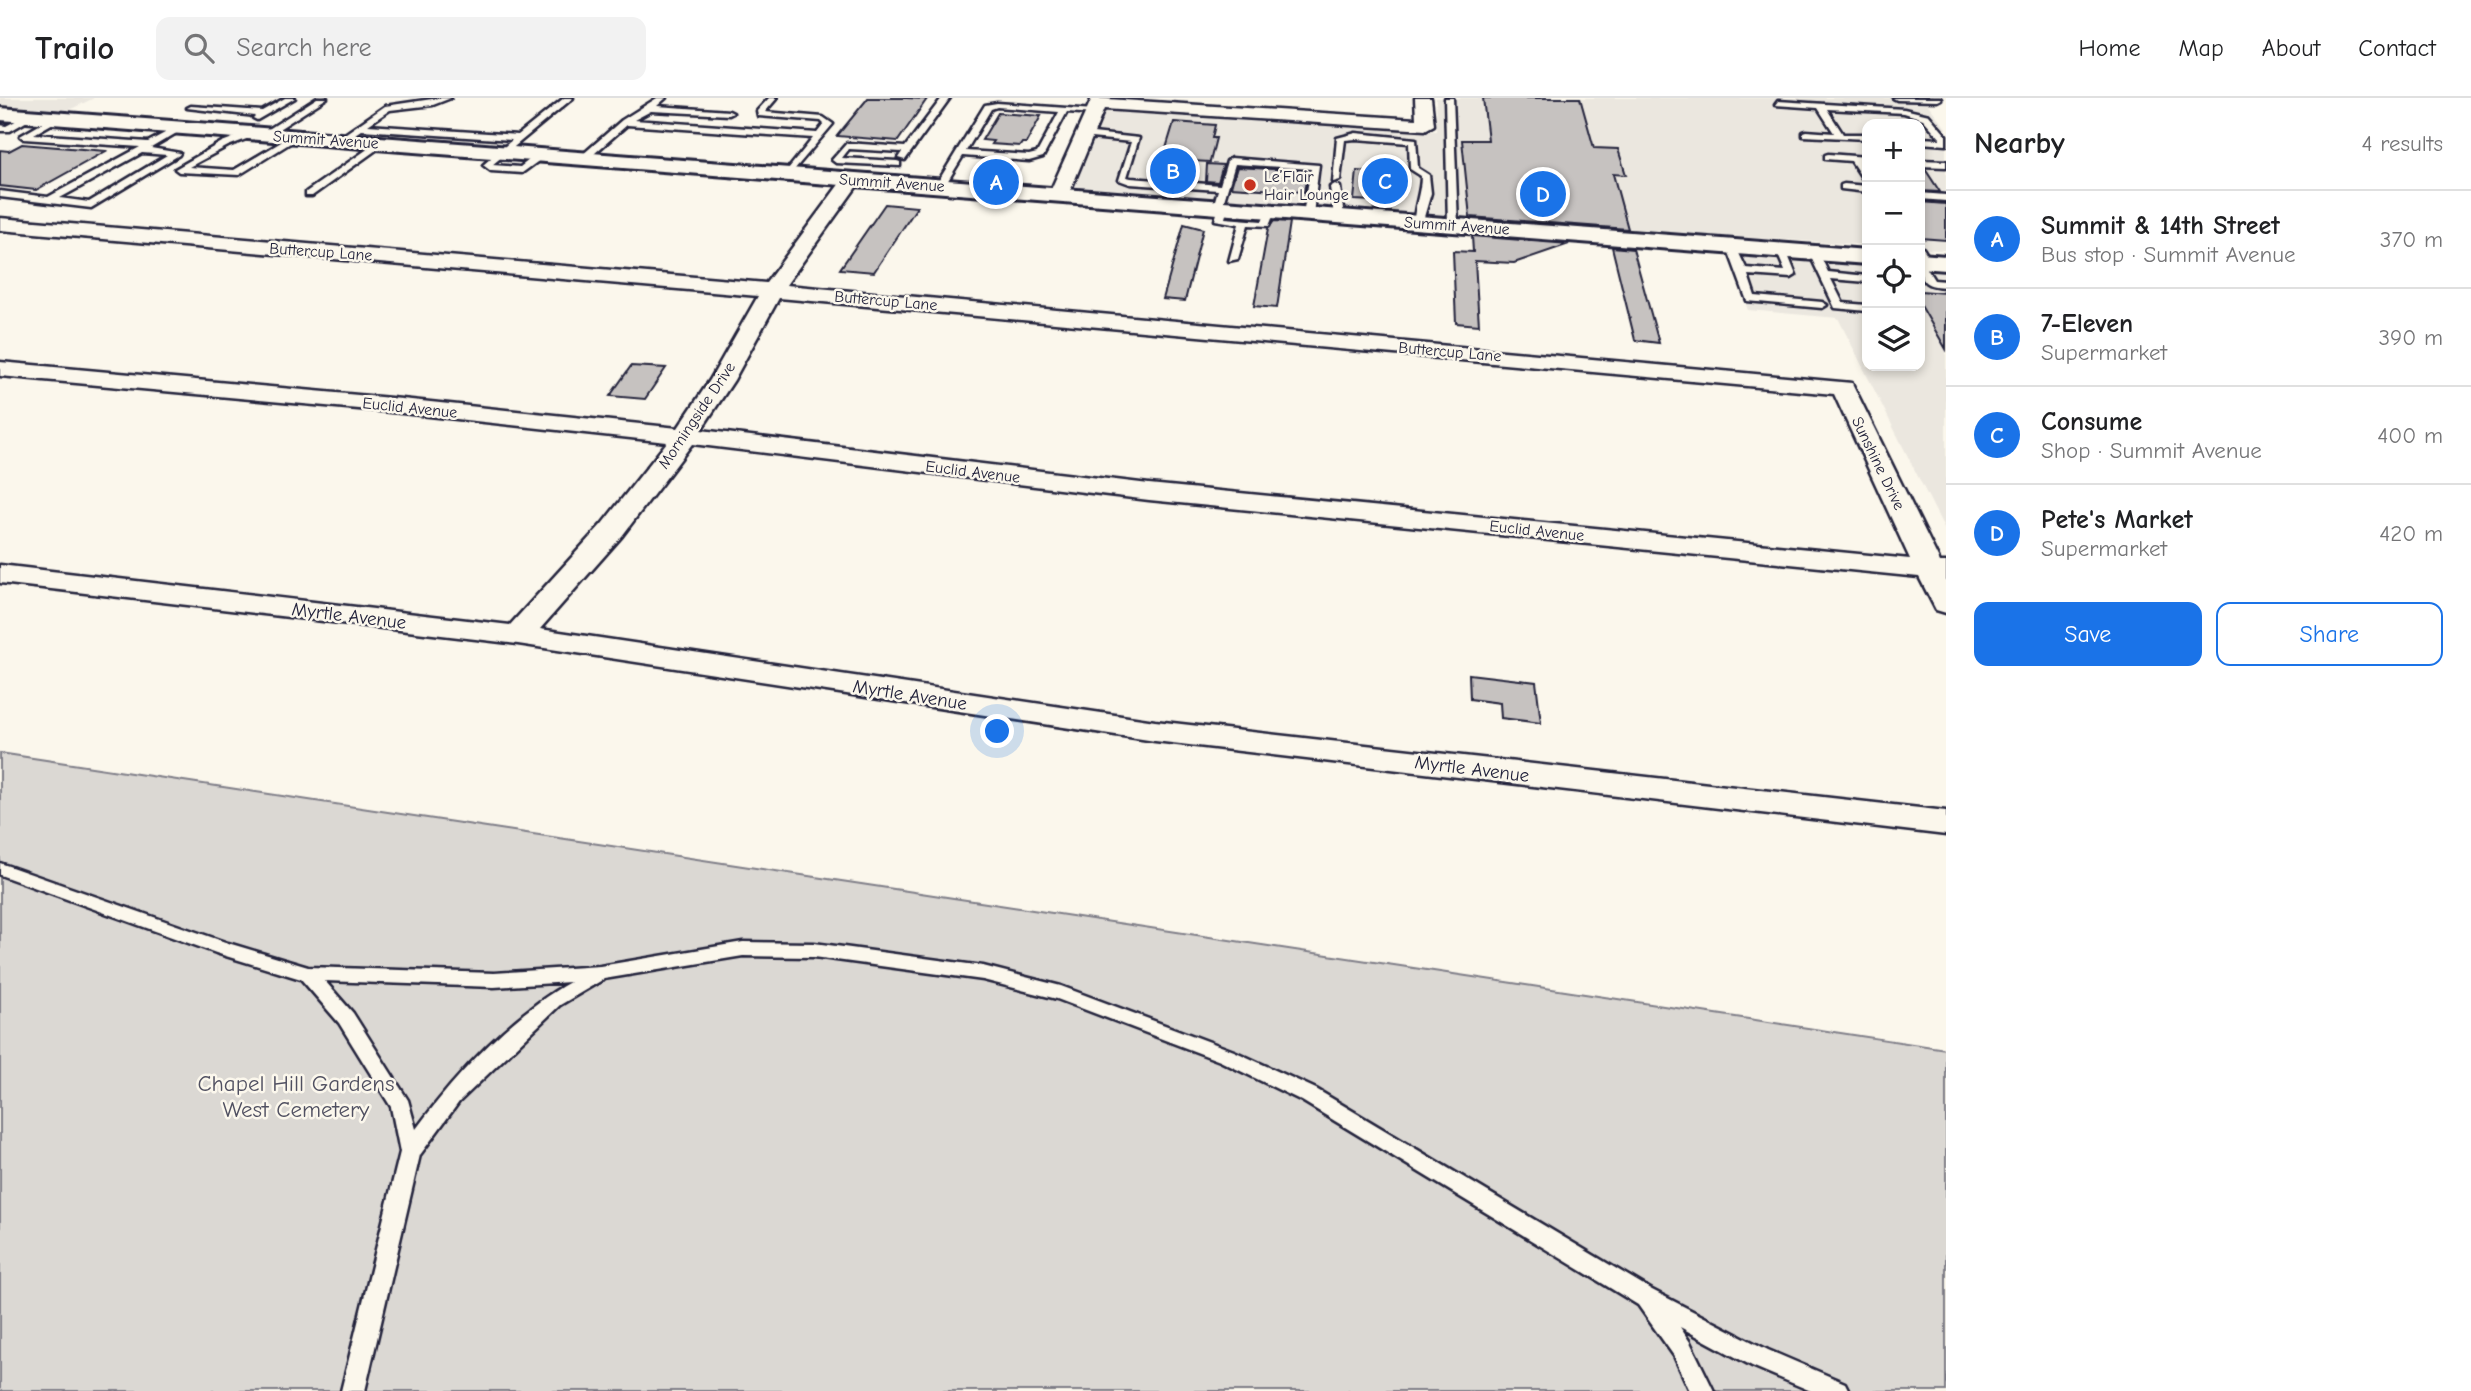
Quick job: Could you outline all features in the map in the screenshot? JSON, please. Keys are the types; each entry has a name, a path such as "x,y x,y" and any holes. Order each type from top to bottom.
{"main road":[{"name":"Summit Avenue","path":"0,114 181,128 254,128 296,136 340,140 853,179 889,173 941,186 1059,194 1222,200 1269,211 1782,250 1819,264 1862,258"}],"street":[{"path":"1059,194 1097,104 1425,125 1423,98"},
{"name":"Morningside Drive","path":"518,635 612,530 685,436 722,380 772,290 853,179"},
{"name":"Buttercup Lane","path":"0,224 71,233 404,257 1771,380"},
{"name":"Euclid Avenue","path":"0,369 402,406 685,436 1149,492 1938,571"},
{"name":"Sunshine Drive","path":"1771,380 1843,388 1938,571 1946,604"},
{"name":"Myrtle Avenue","path":"0,574 518,635 1155,731 1946,823"}],"lane":[{"path":"254,128 291,98"},
{"path":"296,136 236,173 179,169 254,128 323,98"},
{"path":"340,140 388,108 433,103 447,98"},
{"path":"502,152 569,98"},
{"path":"584,158 625,121 650,108 662,98"},
{"path":"773,98 761,114 823,119 829,124 788,174"},
{"path":"907,150 847,146 836,160 889,173 907,150 946,98"},
{"path":"1449,98 1453,225"},
{"path":"1896,98 1938,99"},
{"path":"1778,103 1904,111 1926,117 1946,141"},
{"path":"941,186 988,107 997,105 1063,110 1097,104"},
{"path":"1821,106 1840,136"},
{"path":"191,108 254,128"},
{"path":"650,108 729,113"},
{"path":"961,153 1029,158 1040,155 1063,110"},
{"path":"0,128 7,129 32,116"},
{"path":"0,194 91,205 176,153 24,136 58,118"},
{"path":"625,121 820,136"},
{"path":"359,127 519,138"},
{"path":"50,200 181,128"},
{"path":"1806,134 1862,137"},
{"path":"1084,135 1136,139 1122,177 1130,181 1222,200"},
{"path":"1339,216 1336,183 1341,138 1356,136 1413,141 1414,169 1425,175 1426,193 1419,212 1419,222"},
{"path":"1925,141 1946,141"},
{"path":"309,194 382,143"},
{"path":"1828,157 1862,160"},
{"path":"1854,159 1862,172"},
{"path":"1269,211 1266,224 1220,220 1231,161 1315,167 1308,214"},
{"path":"1925,163 1946,164"},
{"path":"1844,187 1862,189"},
{"path":"1925,196 1946,198"},
{"path":"1233,260 1244,223"},
{"path":"1732,247 1751,299 1822,305"},
{"path":"1742,271 1791,275 1782,250"},
{"path":"1927,260 1931,283 1946,284"},
{"path":"1819,264 1862,277"},
{"path":"1819,264 1839,306 1862,308"},
{"path":"0,869 222,948 307,974 494,980 600,973 743,949 814,950 983,973 1061,993 1227,1056 1309,1095 1644,1297 1759,1358 1837,1391"},
{"path":"354,1391 410,1152 452,1096 501,1047 554,1000 600,973"},
{"path":"307,974 346,1018 401,1106 410,1152"},
{"path":"1644,1297 1682,1349 1702,1391"}],"shaded area":[{"path":"0,98 94,98 69,110 0,105"},
{"path":"1436,98 1923,98 1946,128 1946,250 1925,249 1925,119 1862,119 1862,245 1442,219 1070,189 1102,109 1437,131"},
{"path":"1727,253 1862,265 1862,366 1838,318 1748,310"},
{"path":"1925,270 1946,272 1946,532 1865,371 1925,371"}],"green space":[{"name":"Chapel Hill Gardens West Cemetery","path":"0,753 1946,1049 1946,1391 0,1391"}],"building":[{"path":"868,98 927,99 898,141 837,136"},
{"path":"1483,98 1580,98 1594,148 1618,149 1626,175 1613,174 1628,229 1470,217 1462,140 1488,140"},
{"path":"998,113 1041,116 1026,143 1020,146 991,144 993,141 982,140"},
{"path":"1174,122 1215,125 1212,138 1216,138 1210,162 1192,161 1188,177 1158,175"},
{"path":"22,144 106,151 36,190 0,186 0,150 9,151"},
{"path":"1207,164 1223,165 1218,182 1206,181"},
{"path":"1237,167 1308,171 1304,192 1231,187"},
{"path":"1925,169 1940,192 1925,191"},
{"path":"1357,171 1397,174 1394,202 1354,200"},
{"path":"1925,202 1946,204 1946,240 1925,238"},
{"path":"885,204 917,207 874,272 840,269"},
{"path":"1274,221 1290,222 1277,308 1254,306 1268,229"},
{"path":"1184,224 1203,229 1185,301 1163,299"},
{"path":"1472,236 1569,244 1514,263 1475,261 1479,325 1456,323 1453,251 1473,252"},
{"path":"1612,247 1633,249 1659,343 1635,340"},
{"path":"1925,291 1946,293 1946,349 1925,313"},
{"path":"631,366 666,368 645,399 610,396"},
{"path":"1469,674 1536,682 1541,723 1501,718 1500,703 1470,699"}],"place":[{"name":"7-Eleven","path":"1173,171"},
{"name":"Consume","path":"1385,181"},
{"name":"Summit & 14th Street","path":"996,182"},
{"name":"Le’Flair Hair Lounge","path":"1250,185"},
{"name":"Pete's Market","path":"1543,194"}]}
